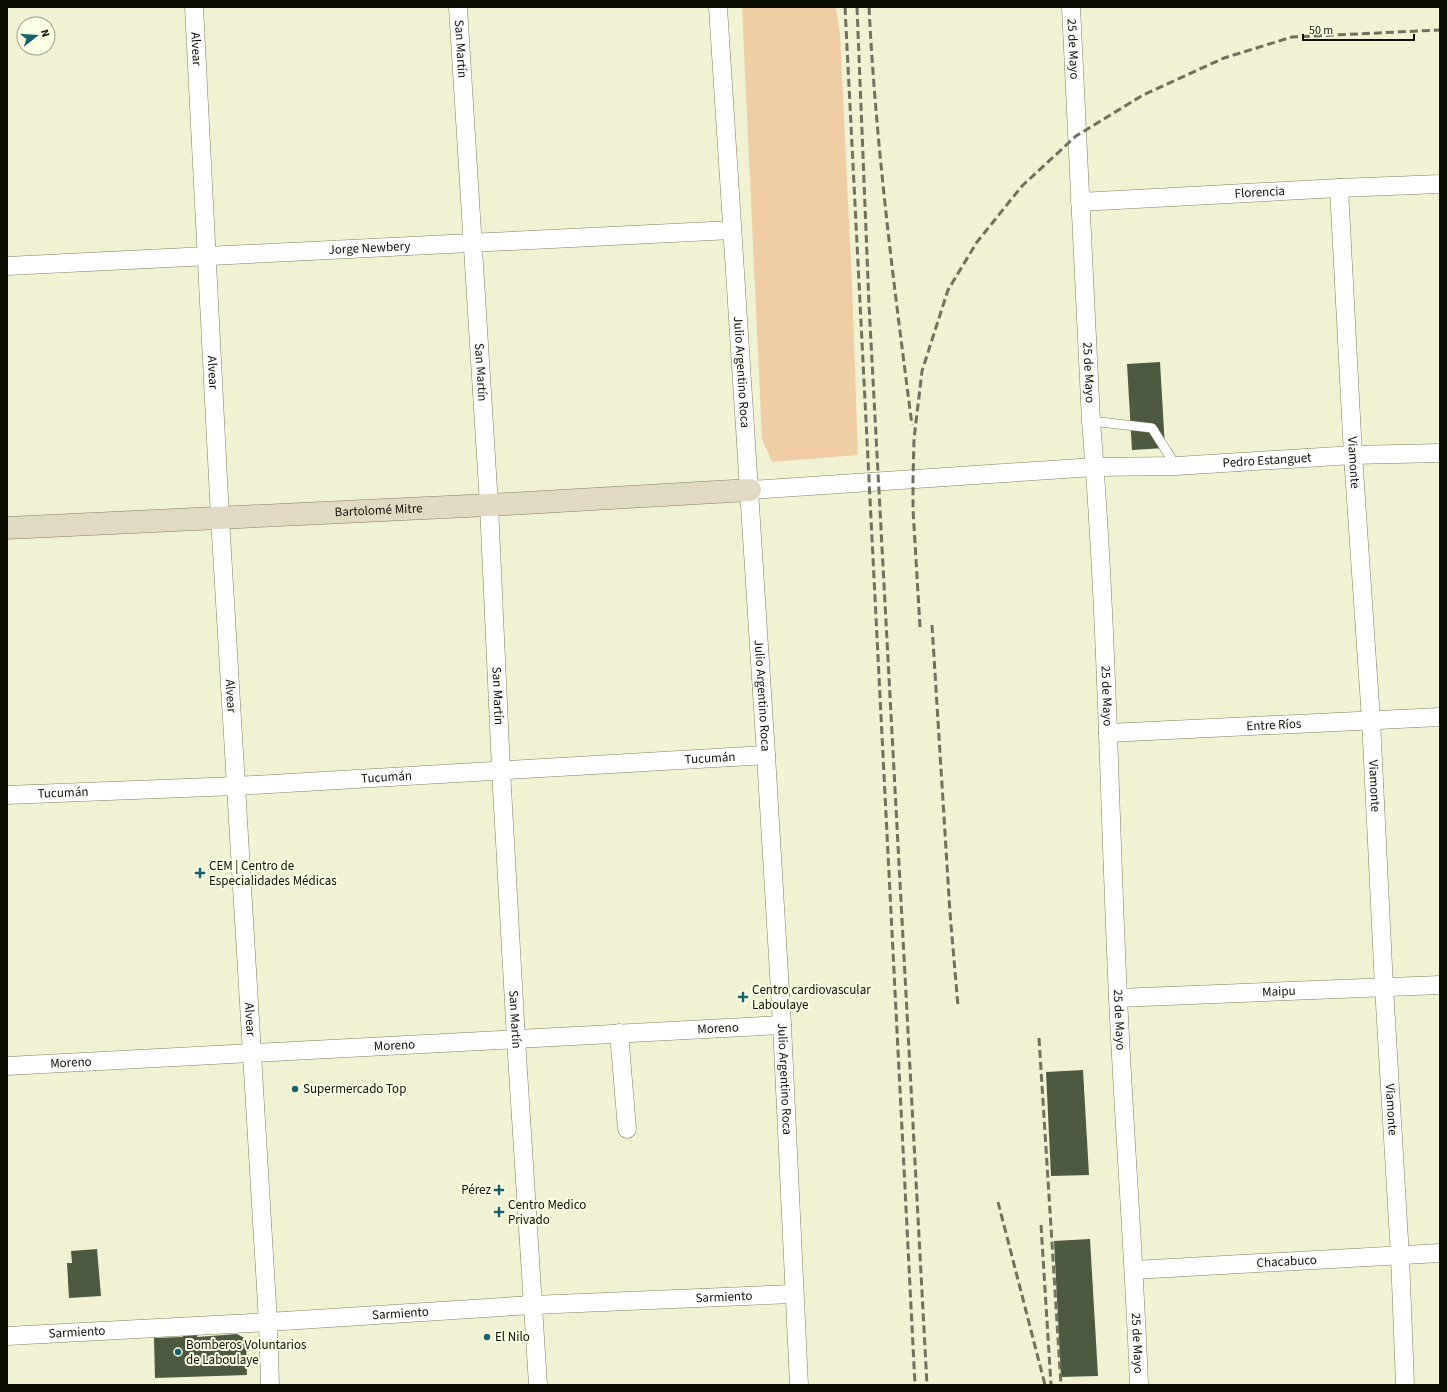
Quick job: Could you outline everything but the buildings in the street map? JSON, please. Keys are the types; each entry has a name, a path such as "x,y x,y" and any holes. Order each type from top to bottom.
{"main road":[{"name":"Bartolomé Mitre","path":"7,528 489,505 750,490"}],"street":[{"name":"Alvear","path":"194,7 220,518 268,1322 270,1385"},
{"name":"San Martín","path":"458,7 489,505 501,770 538,1385"},
{"name":"Julio Argentino Roca","path":"718,7 750,490 782,1025 799,1385"},
{"name":"25 de Mayo","path":"1071,7 1108,733 1118,998 1134,1270 1139,1385"},
{"name":"Florencia","path":"1080,202 1440,184"},
{"name":"Viamonte","path":"1339,188 1371,720 1384,987 1400,1256 1405,1385"},
{"name":"Jorge Newbery","path":"7,266 732,230"},
{"name":"Pedro Estanguet","path":"750,490 1095,467 1176,466 1354,455 1440,453"},
{"name":"Entre Ríos","path":"1108,733 1440,717"},
{"name":"Tucumán","path":"7,795 236,786 766,755"},
{"name":"Maipu","path":"1118,998 1440,985"},
{"name":"Moreno","path":"7,1066 782,1025"},
{"path":"619,1033 627,1129"},
{"name":"Chacabuco","path":"1134,1270 1440,1253"},
{"name":"Sarmiento","path":"7,1336 268,1322 533,1305 794,1294"}],"lane":[{"path":"1091,421 1152,428 1176,466"}],"shaded area":[{"path":"742,7 836,7 840,35 852,285 858,455 772,462 762,439"}],"railway":[{"path":"845,7 915,1385"},
{"path":"857,7 869,305 927,1385"},
{"path":"869,7 881,164 892,269 912,425"},
{"path":"920,627 913,509 913,479 914,439 922,371 948,290 977,242 1022,186 1076,136 1143,95 1224,58 1292,37 1440,30"},
{"path":"932,625 950,913 958,1006"},
{"path":"1039,1038 1061,1385"},
{"path":"998,1202 1045,1385"},
{"path":"1041,1225 1051,1385"}],"place":[{"name":"CEM | Centro de Especialidades Médicas","path":"200,873"},
{"name":"Centro cardiovascular Laboulaye","path":"743,997"},
{"name":"Supermercado Top","path":"295,1089"},
{"name":"Pérez","path":"499,1190"},
{"name":"Centro Medico Privado","path":"499,1212"},
{"name":"El Nilo","path":"487,1337"},
{"name":"Bomberos Voluntarios de Laboulaye","path":"178,1352"}]}
